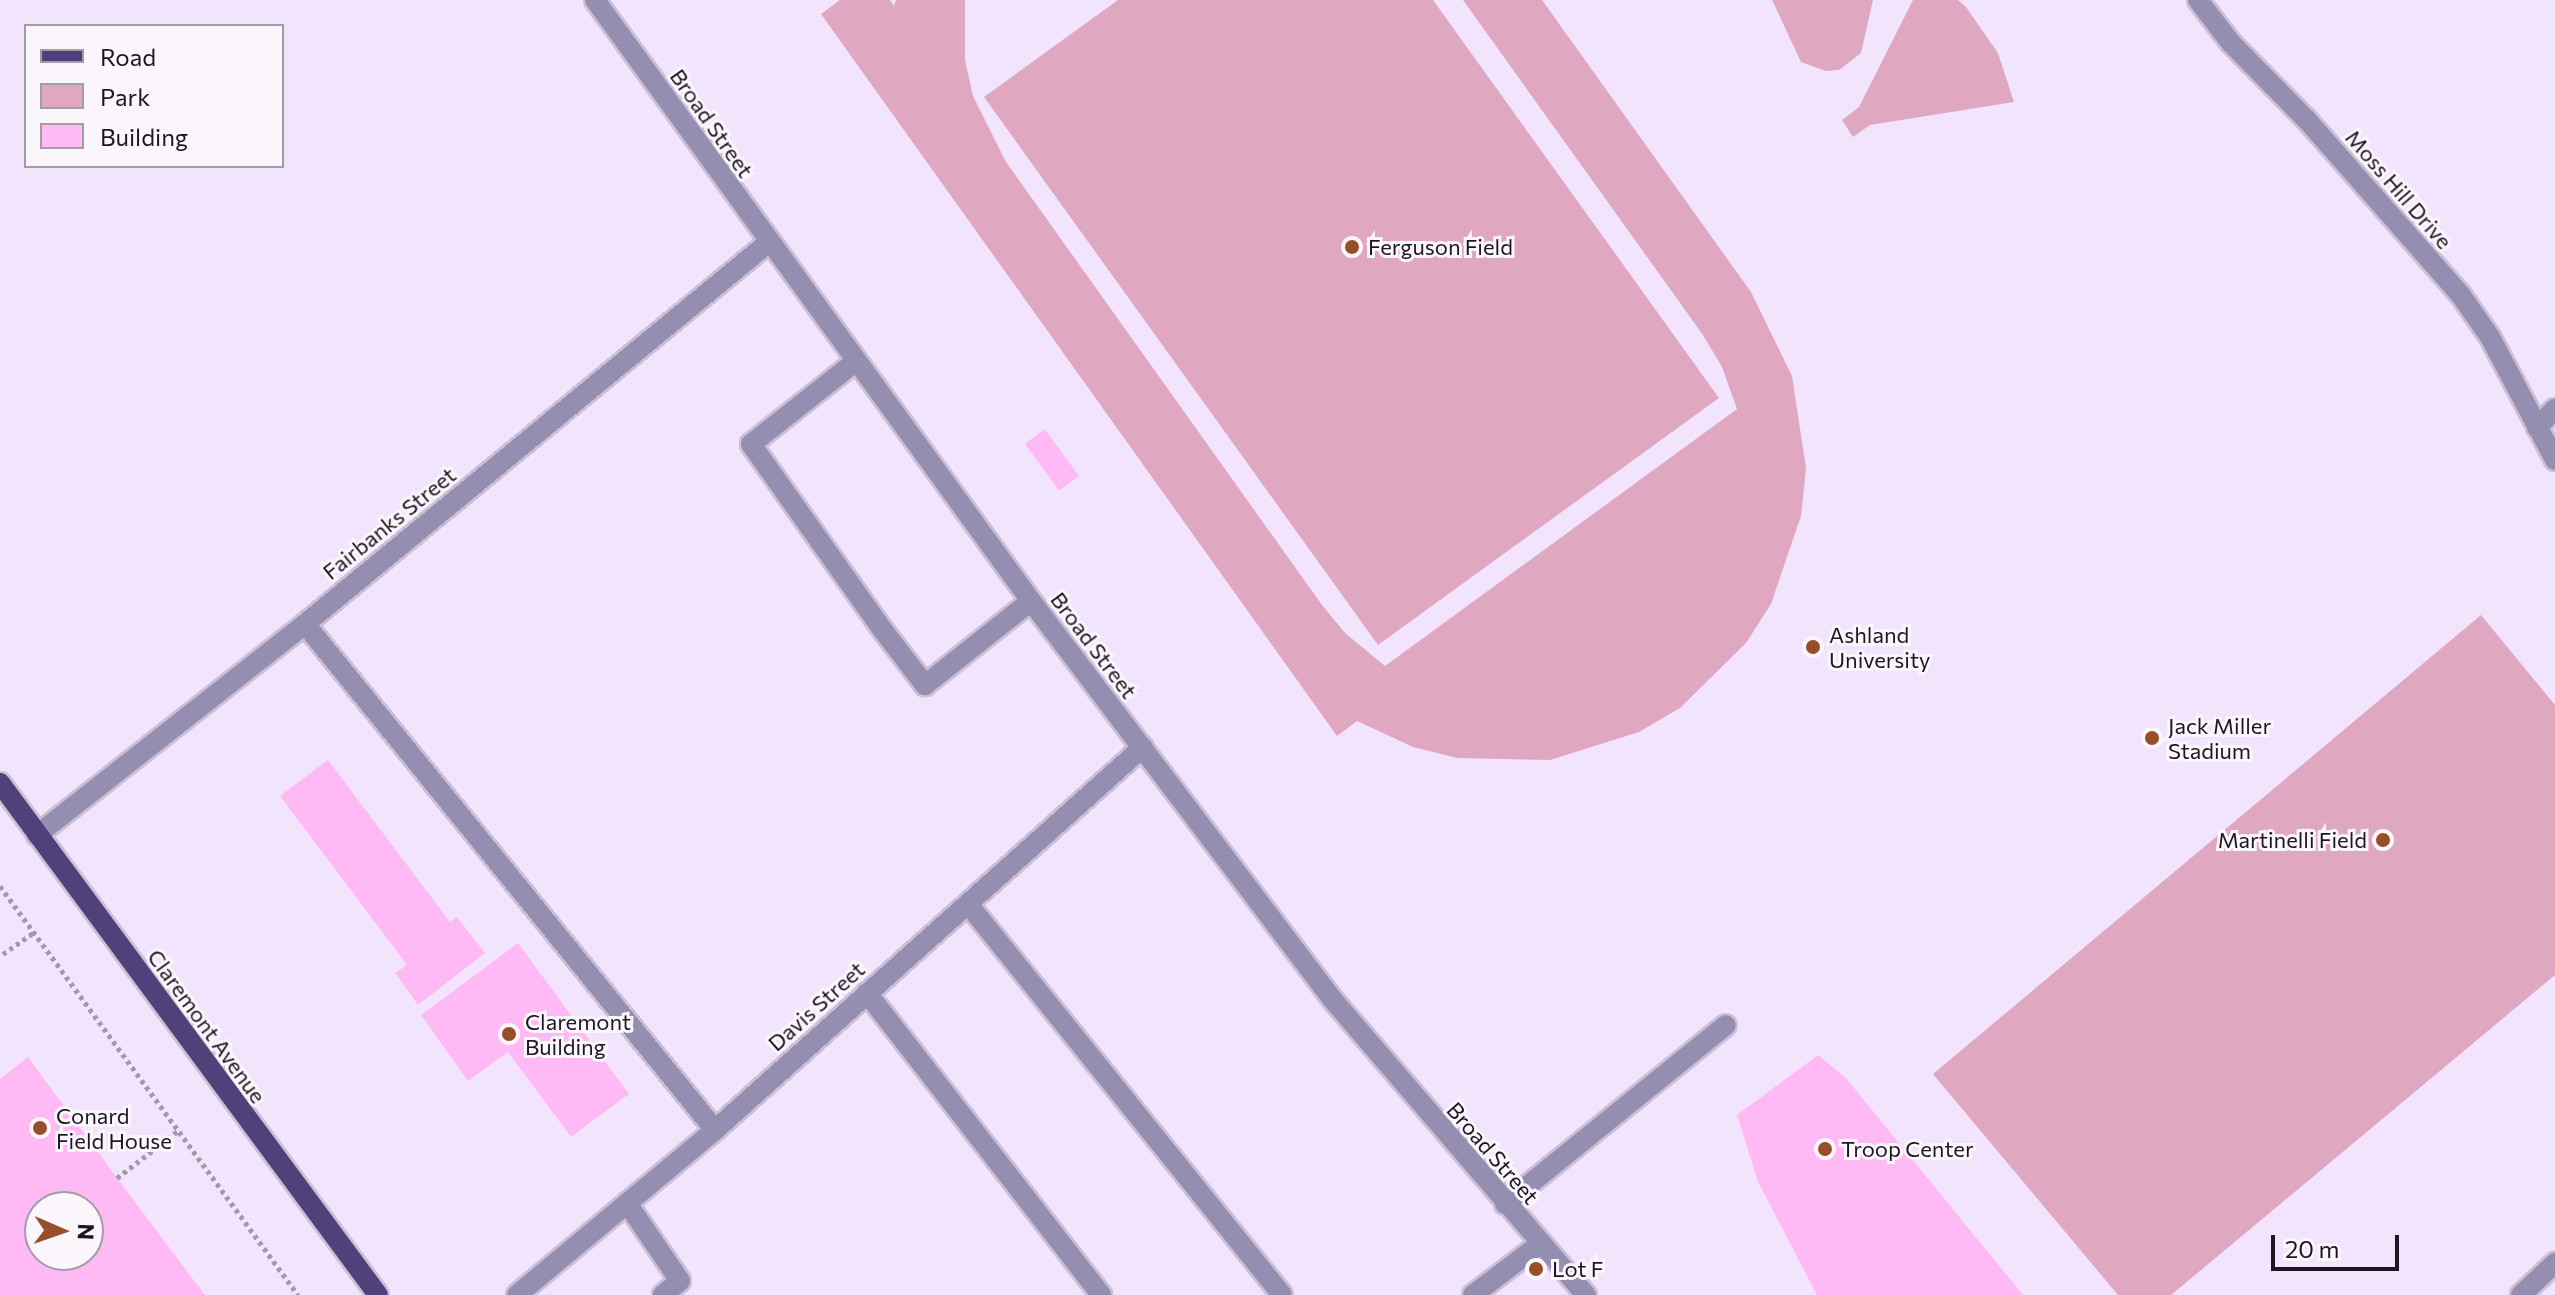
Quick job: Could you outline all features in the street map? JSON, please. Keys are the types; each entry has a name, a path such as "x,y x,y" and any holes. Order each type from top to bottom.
{"main road":[{"name":"Claremont Avenue","path":"0,783 378,1295"}],"street":[{"name":"Broad Street","path":"595,0 768,243 1031,601 1333,1000 1586,1295"},
{"name":"Moss Hill Drive","path":"2198,0 2231,43 2307,120 2460,294 2490,337 2555,460"},
{"name":"Fairbanks Street","path":"37,835 305,624 768,243"},
{"path":"855,362 751,444 882,629 925,685 1031,601"},
{"path":"2537,428 2555,409"},
{"path":"305,624 715,1130"},
{"name":"Davis Street","path":"517,1295 715,1130 1143,747"},
{"path":"968,904 1282,1295"},
{"path":"867,993 1101,1295"},
{"path":"1505,1204 1726,1025"},
{"path":"627,1203 685,1288 663,1295"},
{"path":"1473,1295 1540,1244"},
{"path":"2521,1295 2555,1263"}],"path":[{"path":"0,886 298,1295"},
{"path":"3,954 33,933"},
{"path":"117,1178 178,1131"}],"green space":[{"path":"840,0 890,0 894,6 896,0 965,0 965,60 973,96 1006,162 1322,605 1345,633 1385,666 1737,409 1722,367 1703,335 1463,0 1542,0 1751,292 1792,376 1806,468 1801,516 1771,604 1746,643 1680,708 1639,732 1550,760 1457,758 1413,747 1357,721 1337,736 821,14"},
{"name":"Ferguson Field","path":"1118,0 1433,0 1719,398 1378,645 984,97"},
{"path":"1772,0 1873,0 1861,53 1839,70 1826,71 1801,62"},
{"path":"1913,0 1958,0 1966,7 1998,53 2014,102 1870,125 1853,137 1842,120 1859,107"},
{"name":"Martinelli Field","path":"2481,615 2555,705 2555,975 2171,1295 2118,1295 1933,1074"}],"building":[{"path":"1045,429 1079,476 1059,491 1025,444"},
{"path":"328,760 450,922 457,917 485,953 418,1005 395,973 407,965 280,796"},
{"name":"Claremont Building","path":"518,943 629,1094 571,1137 508,1052 468,1081 421,1015"},
{"name":"Troop Center","path":"1818,1055 1845,1077 2023,1295 1817,1295 1758,1182 1737,1115"},
{"name":"Conard Field House","path":"28,1057 205,1295 0,1295 0,1079"}],"place":[{"name":"Ferguson Field","path":"1352,247"},
{"name":"Ashland University","path":"1813,647"},
{"name":"Jack Miller Stadium","path":"2152,738"},
{"name":"Martinelli Field","path":"2383,840"},
{"name":"Claremont Building","path":"509,1034"},
{"name":"Conard Field House","path":"40,1128"},
{"name":"Troop Center","path":"1825,1149"},
{"name":"Lot F","path":"1536,1269"}]}
